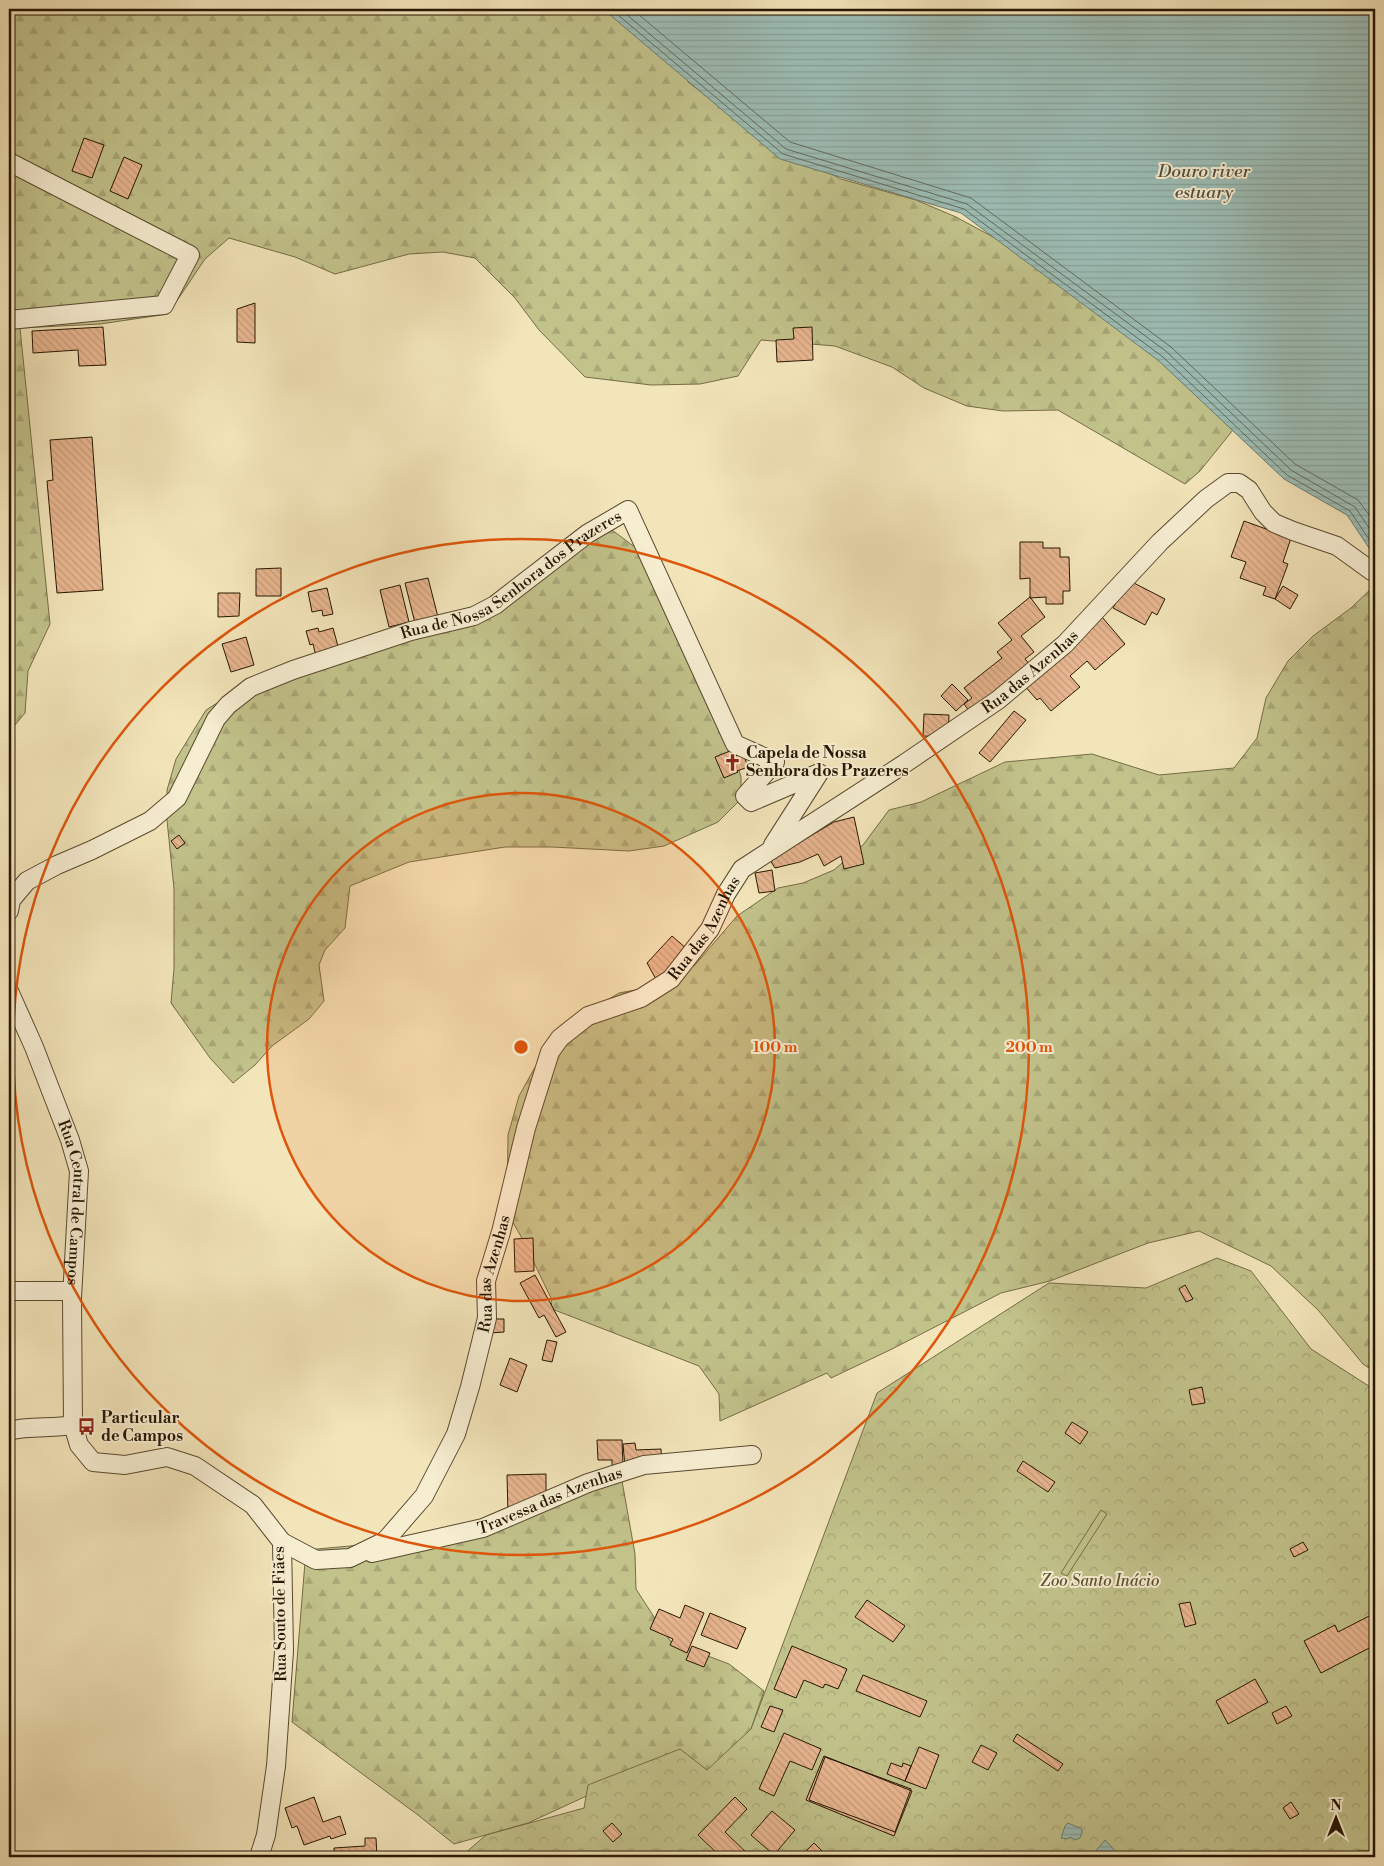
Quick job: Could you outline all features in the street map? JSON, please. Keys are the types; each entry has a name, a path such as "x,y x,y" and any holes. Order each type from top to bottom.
{"street":[{"path":"9,162 190,255 164,304 9,320"},
{"name":"Rua das Azenhas","path":"282,1542 316,1560 350,1558 385,1541 424,1496 456,1434 470,1387 487,1318 486,1281 501,1232 526,1128 550,1052 560,1038 588,1016 641,998 671,979 710,930 726,894 742,869 904,764 998,700 1065,644 1160,542 1206,499 1228,483 1239,483 1250,490 1263,512 1274,523 1337,546 1373,572"},
{"name":"Rua de Nossa Senhora dos Prazeres","path":"9,911 11,900 27,881 150,821 177,798 216,719 228,705 251,687 293,670 410,631 474,616 495,605 587,534 628,510 735,744 775,762 745,796 751,802 819,773 769,850"},
{"name":"Rua Central de Campos","path":"9,991 34,1047 70,1140 79,1171 72,1291 73,1425"},
{"path":"9,1291 72,1291"},
{"path":"9,1431 19,1428 56,1428 73,1425"},
{"name":"Rua Souto de Fiães","path":"73,1425 79,1445 93,1462 125,1465 167,1456 195,1466 253,1505 282,1542 284,1651 276,1766 266,1835 259,1857"},
{"name":"Travessa das Azenhas","path":"350,1558 483,1528 588,1483 644,1465 752,1455"}],"green space":[{"path":"9,9 647,9 687,51 688,82 757,135 841,179 916,200 956,217 1006,244 1167,362 1233,430 1200,471 1185,484 1058,410 1003,411 967,406 924,388 892,367 835,346 761,340 738,376 700,384 651,385 585,377 539,330 515,298 475,258 443,252 409,254 335,274 295,257 229,238 205,259 168,314 100,324 20,328 50,624 28,671 25,713 15,725 9,725"},
{"path":"608,527 660,566 661,594 682,649 726,727 741,777 741,799 718,822 664,846 629,851 552,847 505,847 409,862 350,886 345,928 325,950 319,965 324,1001 309,1019 272,1046 255,1065 233,1083 210,1058 171,1003 174,968 174,889 167,820 167,790 176,759 206,710 230,695 502,608"},
{"path":"1375,585 1375,1372 1363,1364 1318,1310 1271,1266 1199,1231 1148,1243 1050,1281 1001,1293 831,1378 827,1373 720,1421 719,1394 699,1366 552,1309 551,1298 507,1212 508,1135 519,1096 534,1069 556,1038 587,1012 619,993 662,985 695,965 737,916 778,888 803,883 834,870 863,845 889,810 921,802 1005,762 1092,754 1159,775 1234,768 1257,738 1266,698 1288,661 1313,636 1351,608"},
{"name":"Zoo Santo Inácio","path":"1217,1258 1251,1271 1311,1349 1375,1390 1375,1851 1358,1850 1362,1857 465,1857 463,1855 486,1835 584,1808 588,1785 680,1749 707,1770 751,1729 877,1393 1049,1283 1146,1288"},
{"path":"598,1475 622,1481 635,1554 636,1589 671,1642 729,1664 764,1691 726,1802 645,1769 528,1823 454,1844 418,1815 292,1722 306,1550 481,1534"},
{"path":"1101,1510 1107,1514 1067,1576 1061,1573"}],"water":[{"name":"Douro river estuary","path":"603,9 1375,9 1375,557 1347,515 1284,479 1159,361 961,213 780,159"},
{"path":"1068,1823 1082,1829 1080,1838 1075,1840 1071,1837 1067,1839 1061,1838"},
{"path":"1105,1840 1121,1857 1091,1857"}],"building":[{"path":"84,138 104,145 92,178 72,171"},
{"path":"124,157 142,165 128,199 110,191"},
{"path":"255,303 255,343 237,342 237,309"},
{"path":"103,327 106,365 79,366 78,350 33,353 32,331"},
{"path":"812,327 813,360 777,362 776,340 794,339 793,328"},
{"path":"92,437 103,590 57,593 47,481 53,480 50,440"},
{"path":"1244,521 1291,538 1283,562 1288,564 1275,599 1263,595 1266,587 1240,578 1246,562 1231,557"},
{"path":"1020,542 1043,542 1043,548 1060,548 1060,557 1069,557 1070,591 1063,591 1063,604 1046,604 1046,597 1030,598 1030,578 1020,579"},
{"path":"281,568 281,596 256,596 256,569"},
{"path":"428,578 438,617 415,623 405,583"},
{"path":"1128,580 1165,599 1157,615 1152,612 1145,625 1113,608"},
{"path":"400,585 409,622 389,627 380,590"},
{"path":"1283,586 1298,595 1290,609 1275,599"},
{"path":"327,588 333,614 323,616 322,610 312,612 308,592"},
{"path":"218,593 240,593 239,616 218,617"},
{"path":"1030,597 1045,617 1021,636 1034,652 1025,659 1032,667 972,715 964,704 972,698 964,688 1002,658 997,652 1012,640 998,623"},
{"path":"1102,617 1125,644 1095,670 1087,661 1070,676 1080,687 1051,711 1040,698 1037,700 1023,684"},
{"path":"318,628 319,632 333,628 339,650 316,656 313,644 310,645 306,631"},
{"path":"246,637 254,665 231,672 222,644"},
{"path":"952,684 968,700 956,711 941,696"},
{"path":"1014,711 1026,720 990,762 979,753"},
{"path":"924,714 949,715 948,737 923,736"},
{"name":"Capela de Nossa Senhora dos Prazeres","path":"730,751 733,757 743,753 748,767 724,778 715,757"},
{"path":"854,817 864,864 844,869 841,856 824,866 818,854 800,862 775,868 770,860 834,822"},
{"path":"179,835 185,843 177,849 171,841"},
{"path":"772,870 775,891 759,893 755,873"},
{"path":"672,936 687,949 657,981 647,963"},
{"path":"533,1238 534,1271 515,1272 514,1239"},
{"path":"535,1275 566,1332 556,1337 544,1315 539,1318 520,1283"},
{"path":"1185,1285 1193,1299 1186,1302 1179,1289"},
{"path":"489,1319 504,1319 504,1332 490,1333"},
{"path":"547,1340 557,1342 552,1362 542,1360"},
{"path":"510,1358 527,1365 517,1392 500,1385"},
{"path":"1202,1387 1205,1403 1192,1405 1189,1390"},
{"path":"1072,1422 1088,1432 1080,1444 1065,1433"},
{"path":"597,1440 622,1440 623,1466 612,1466 612,1460 598,1460"},
{"path":"635,1443 636,1450 661,1449 662,1465 625,1467 623,1444"},
{"path":"1023,1461 1055,1482 1048,1492 1017,1471"},
{"path":"546,1474 546,1501 523,1501 523,1512 508,1513 507,1475"},
{"path":"1303,1542 1308,1550 1294,1557 1290,1549"},
{"path":"867,1600 905,1626 893,1642 855,1617"},
{"path":"1190,1602 1196,1624 1185,1627 1179,1604"},
{"path":"685,1605 704,1613 687,1653 670,1645 673,1639 650,1629 659,1609 680,1618"},
{"path":"710,1613 746,1628 737,1649 701,1635"},
{"path":"1375,1613 1375,1645 1321,1673 1304,1641 1335,1625 1338,1632"},
{"path":"692,1646 710,1653 704,1667 686,1660"},
{"path":"792,1646 847,1669 838,1689 825,1684 823,1688 804,1680 796,1698 774,1689"},
{"path":"863,1675 927,1701 920,1717 856,1691"},
{"path":"1255,1679 1268,1702 1228,1724 1216,1701"},
{"path":"770,1706 783,1710 774,1732 761,1727"},
{"path":"1286,1706 1292,1716 1277,1724 1272,1713"},
{"path":"784,1733 821,1749 812,1770 790,1761 774,1796 759,1789"},
{"path":"1017,1734 1063,1764 1058,1771 1013,1741"},
{"path":"981,1745 997,1753 988,1770 972,1762"},
{"path":"919,1747 939,1755 926,1789 905,1781"},
{"path":"824,1756 912,1791 894,1836 806,1800"},
{"path":"825,1757 911,1789 895,1832 809,1800"},
{"path":"891,1763 902,1767 903,1763 911,1766 905,1781 887,1774"},
{"path":"314,1797 323,1822 340,1816 346,1834 331,1839 330,1836 304,1845 297,1826 292,1828 285,1808"},
{"path":"735,1797 747,1809 725,1832 751,1857 721,1857 698,1835"},
{"path":"1291,1802 1299,1814 1290,1819 1283,1808"},
{"path":"772,1811 795,1830 774,1855 751,1835"},
{"path":"612,1823 622,1834 613,1842 603,1831"},
{"path":"365,1838 376,1838 377,1857 334,1857 334,1848 365,1846"},
{"path":"814,1843 826,1855 824,1857 800,1857"}],"place":[{"name":"Capela de Nossa Senhora dos Prazeres","path":"732,762"},
{"name":"Particular de Campos","path":"87,1427"}]}
